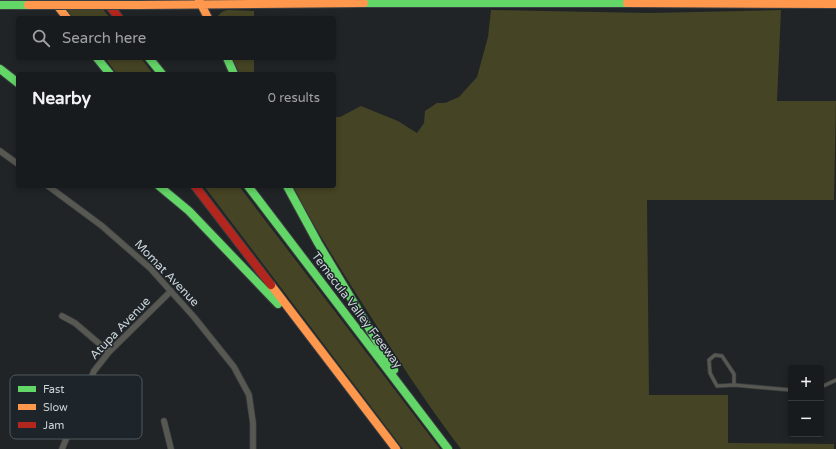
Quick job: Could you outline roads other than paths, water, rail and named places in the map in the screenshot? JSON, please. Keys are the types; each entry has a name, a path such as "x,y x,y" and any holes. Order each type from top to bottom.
{"main road":[{"path":"53,0 65,16"},
{"path":"105,0 117,16"},
{"path":"0,5 408,1 836,4"},
{"path":"200,2 207,16"},
{"path":"99,60 108,72"},
{"path":"152,60 160,72"},
{"path":"228,60 233,72"},
{"path":"0,69 16,81"},
{"path":"161,188 189,211 312,339"},
{"path":"197,188 396,449"},
{"name":"Temecula Valley Freeway","path":"250,188 448,449"},
{"path":"289,188 318,243 421,414"}],"street":[{"path":"0,151 16,163"},
{"name":"Momat Avenue","path":"51,188 102,226 150,268 172,291 234,367 249,395 253,423 253,449"},
{"name":"Atupa Avenue","path":"92,375 109,352 172,291"},
{"path":"62,316 75,323 109,352"},
{"path":"164,421 171,449"},
{"name":"Atupa Avenue","path":"62,449 66,439"}],"lane":[{"path":"734,385 734,374 722,356 715,355 709,360 710,373 717,386 734,385 788,390"},
{"path":"824,386 836,380"}]}
